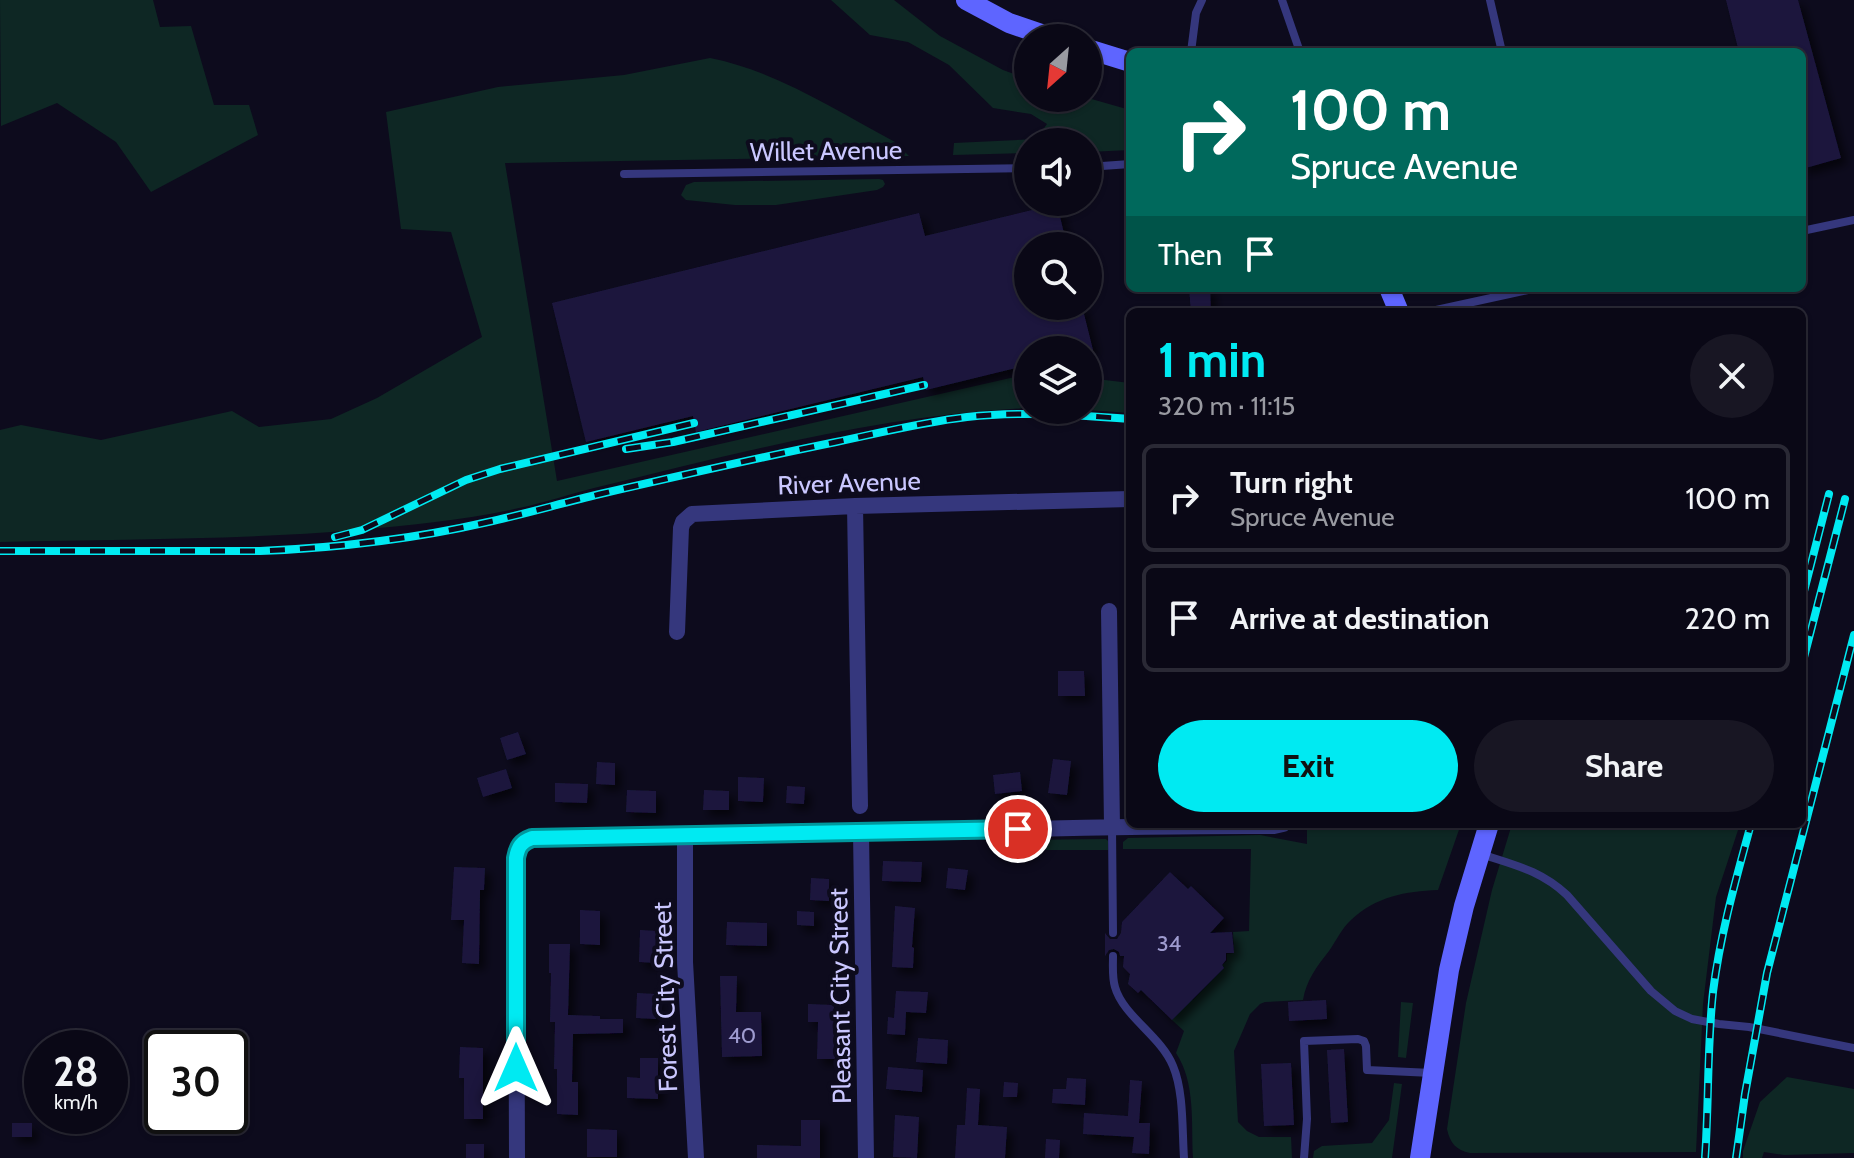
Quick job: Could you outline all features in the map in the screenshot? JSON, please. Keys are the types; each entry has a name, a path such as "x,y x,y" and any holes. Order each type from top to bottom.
{"main road":[{"path":"966,0 1014,25"},
{"path":"1102,53 1126,61"},
{"path":"1420,1158 1456,936 1488,828"}],"street":[{"name":"River Avenue","path":"677,632 681,528 688,517 698,513 1126,499"},
{"path":"855,506 860,806"},
{"path":"1109,611 1112,826"},
{"path":"517,1158 516,858 521,843 532,838 1126,826"},
{"name":"Pleasant City Street","path":"861,833 866,1158"},
{"name":"Forest City Street","path":"685,834 685,962 696,1158"}],"lane":[{"path":"1192,48 1196,13 1202,0"},
{"path":"1282,0 1299,48"},
{"path":"1490,0 1501,48"},
{"path":"1102,166 1126,164"},
{"name":"Willet Avenue","path":"624,174 1014,168"},
{"path":"1806,230 1854,220"},
{"path":"1445,308 1519,292"},
{"path":"1112,826 1113,933"},
{"path":"1480,854 1551,881 1567,895 1651,991 1683,1016 1854,1048"},
{"path":"1113,956 1116,990 1166,1051 1174,1067 1179,1083 1184,1158"},
{"path":"1304,1158 1307,1119 1304,1041 1358,1039 1364,1041 1366,1046 1367,1070 1433,1074"}],"green space":[{"path":"0,0 153,0 160,27 191,26 214,105 249,105 258,135 151,192 116,142 57,103 1,126"},
{"path":"831,0 894,0 940,36 1014,74 1014,111 993,108 949,65 908,42 870,35"},
{"path":"710,58 734,64 805,93 895,142 909,156 505,163 557,481 1014,377 1014,409 864,427 755,449 528,506 438,522 268,536 0,542 0,430 21,425 101,440 232,411 259,427 331,419 377,398 482,337 451,232 401,229 386,112 498,87 624,75"},
{"path":"1102,102 1126,109 1126,150 1102,151 1102,128 1044,128 1047,124 1031,114 1018,112 1102,112"},
{"path":"1014,140 1014,153 953,155 954,143"},
{"path":"879,179 885,184 877,190 776,205 686,200 681,195 686,185 694,182"},
{"path":"1102,380 1126,383 1126,413 1102,411"},
{"path":"1307,828 1460,828 1438,890 1392,897 1360,912 1345,927 1316,968 1303,1000 1265,1002 1250,1014 1234,1051 1238,1122 1259,1137 1291,1137 1292,1158 1193,1158 1190,1090 1176,1053 1184,1031 1172,1020 1186,1005 1188,997 1193,1000 1224,968 1222,965 1227,961 1227,954 1234,953 1233,932 1249,931 1251,849 1123,849 1123,842 1128,838 1260,835 1307,844"},
{"path":"1511,828 1739,828 1716,897 1703,1004 1696,1152 1470,1153 1457,1148 1452,1142 1447,1129 1466,1003 1492,890"},
{"path":"1106,839 1108,850 1019,850 1019,840"},
{"path":"1401,1002 1413,1003 1406,1058 1398,1057"},
{"path":"1787,1077 1854,1089 1854,1153 1784,1155 1764,1152 1762,1158 1743,1158 1760,1102"},
{"path":"1394,1083 1402,1084 1392,1158 1313,1158 1314,1151 1322,1146 1372,1143 1389,1120"}],"building":[{"path":"1726,0 1798,0 1841,158 1806,168 1806,48 1738,48"},
{"path":"919,213 925,236 1014,214 1060,216 1064,232 1014,232 1014,320 1086,320 1090,336 1014,336 1014,368 926,390 923,377 696,432 693,416 586,442 552,303"},
{"path":"1189,292 1210,292 1211,308 1191,308"},
{"path":"1058,671 1084,671 1085,696 1058,696"},
{"path":"518,732 526,754 507,760 500,738"},
{"path":"1053,759 1071,761 1067,795 1048,793"},
{"path":"597,762 615,763 615,785 596,784"},
{"path":"506,769 512,788 483,797 477,778"},
{"path":"1020,772 1022,791 995,794 993,775"},
{"path":"738,777 764,778 763,802 738,801"},
{"path":"555,783 588,784 587,803 555,802"},
{"path":"787,786 805,787 804,804 786,803"},
{"path":"627,790 656,791 656,813 626,812"},
{"path":"704,790 729,791 729,810 703,810"},
{"path":"883,861 922,862 921,882 882,881"},
{"path":"454,867 485,868 484,890 480,890 479,964 462,963 464,920 451,920"},
{"path":"948,868 968,870 965,890 946,888"},
{"path":"1170,872 1188,889 1191,886 1224,918 1210,933 1232,932 1234,953 1226,953 1224,968 1172,1020 1141,990 1138,993 1128,984 1130,974 1123,967 1124,956 1114,949 1105,956 1105,933 1110,939 1117,939 1122,922"},
{"path":"811,878 829,879 829,901 810,900"},
{"path":"895,906 915,908 913,968 892,967"},
{"path":"580,910 600,911 600,945 580,944"},
{"path":"797,911 814,912 814,926 797,925"},
{"path":"727,922 767,923 767,946 726,945"},
{"path":"640,930 658,931 657,963 639,962"},
{"path":"549,944 570,944 568,1015 623,1019 623,1033 573,1034 572,1082 578,1082 578,1115 557,1114 555,1022 550,1022"},
{"path":"720,976 737,976 736,1012 761,1012 762,1056 722,1057"},
{"path":"896,991 928,992 926,1013 906,1012 905,1035 887,1034 888,1017 894,1018"},
{"path":"637,993 656,994 656,1019 636,1018"},
{"path":"1326,1000 1327,1019 1289,1021 1288,1002"},
{"path":"808,1004 834,1005 835,1059 817,1059 818,1022 808,1022"},
{"path":"918,1038 948,1040 947,1064 916,1062"},
{"path":"460,1047 483,1048 483,1119 464,1119 464,1078 459,1078"},
{"path":"1344,1049 1348,1122 1331,1123 1327,1050"},
{"path":"640,1058 658,1058 658,1099 627,1098 627,1077 640,1078"},
{"path":"1291,1063 1294,1125 1264,1126 1261,1064"},
{"path":"888,1067 923,1070 922,1092 886,1089"},
{"path":"1067,1078 1086,1079 1085,1105 1052,1103 1053,1089 1066,1089"},
{"path":"1130,1080 1142,1081 1139,1123 1150,1123 1149,1154 1132,1153 1134,1137 1083,1134 1084,1113 1128,1116"},
{"path":"1004,1082 1018,1083 1017,1097 1003,1097"},
{"path":"967,1088 980,1089 978,1125 1007,1127 1005,1158 955,1158 957,1125 965,1125"},
{"path":"895,1115 919,1117 917,1158 893,1157"},
{"path":"801,1120 820,1120 820,1158 757,1158 757,1145 801,1146"},
{"path":"12,1123 24,1123 24,1134 32,1134 32,1137 12,1137"},
{"path":"587,1129 617,1130 617,1157 587,1157"},
{"path":"1046,1139 1060,1140 1059,1158 1045,1158"},
{"path":"466,1144 484,1144 484,1158 466,1158"}],"railway":[{"path":"626,449 673,442 924,385"},
{"path":"0,551 260,551 375,542 502,519 688,474 934,422 1008,414 1126,419"},
{"path":"335,537 362,530 466,480 500,469 694,423"},
{"path":"1806,583 1829,494"},
{"path":"1806,650 1845,499"},
{"path":"1806,821 1854,635"},
{"path":"1705,1158 1713,992 1724,928 1750,828"},
{"path":"1736,1158 1767,973 1804,828"}],"route":[{"path":"516,1068 516,858 521,843 526,840 1018,829"}]}
